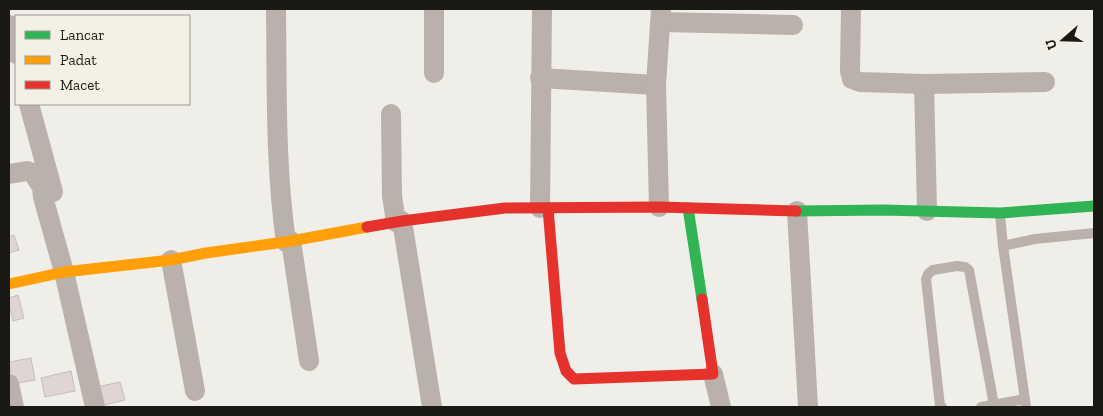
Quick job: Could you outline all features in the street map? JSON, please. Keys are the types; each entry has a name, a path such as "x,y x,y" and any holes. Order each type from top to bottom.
{"street":[{"path":"276,9 277,116 281,209 289,242 309,362"},
{"path":"434,9 434,73"},
{"path":"542,9 540,78 544,208 563,366 567,374 574,379 713,374"},
{"path":"851,9 850,71 852,79 860,82 924,84 1045,82"},
{"path":"660,207 656,85 661,15 793,25"},
{"path":"9,25 15,50"},
{"path":"540,78 656,85"},
{"path":"924,84 927,211"},
{"path":"29,105 69,271 95,407"},
{"path":"391,114 392,196 399,222 432,407"},
{"path":"9,174 27,171 33,173 42,187 43,197 69,271"},
{"path":"9,284 69,271 171,260 206,252 289,242 399,222 505,208 660,207 798,211 884,210 1000,213 1094,206"},
{"path":"688,208 713,374 721,407"},
{"path":"798,211 808,407"},
{"path":"171,260 195,391"},
{"path":"9,384 14,407"}],"lane":[{"path":"980,407 1026,403 1003,246 1000,213"},
{"path":"1003,246 1035,239 1094,233"},
{"path":"942,407 940,406 926,279 933,270 957,266 965,267 969,270 994,405"}],"building":[{"path":"14,235 19,250 9,253 9,237"},
{"path":"18,295 24,318 13,321 9,298"},
{"path":"31,358 35,380 13,384 9,362"},
{"path":"71,371 75,391 45,397 41,378"},
{"path":"120,382 125,400 97,407 92,388"}],"traffic: fast":[{"path":"796,211 883,210 1000,213 1094,206"},
{"path":"688,208 702,299"}],"traffic: slow":[{"path":"9,284 64,272 171,260 367,227"}],"traffic: jam":[{"path":"367,227 505,208 659,207 796,211"},
{"path":"548,208 560,353 566,371 574,379 713,374 702,299"}]}
